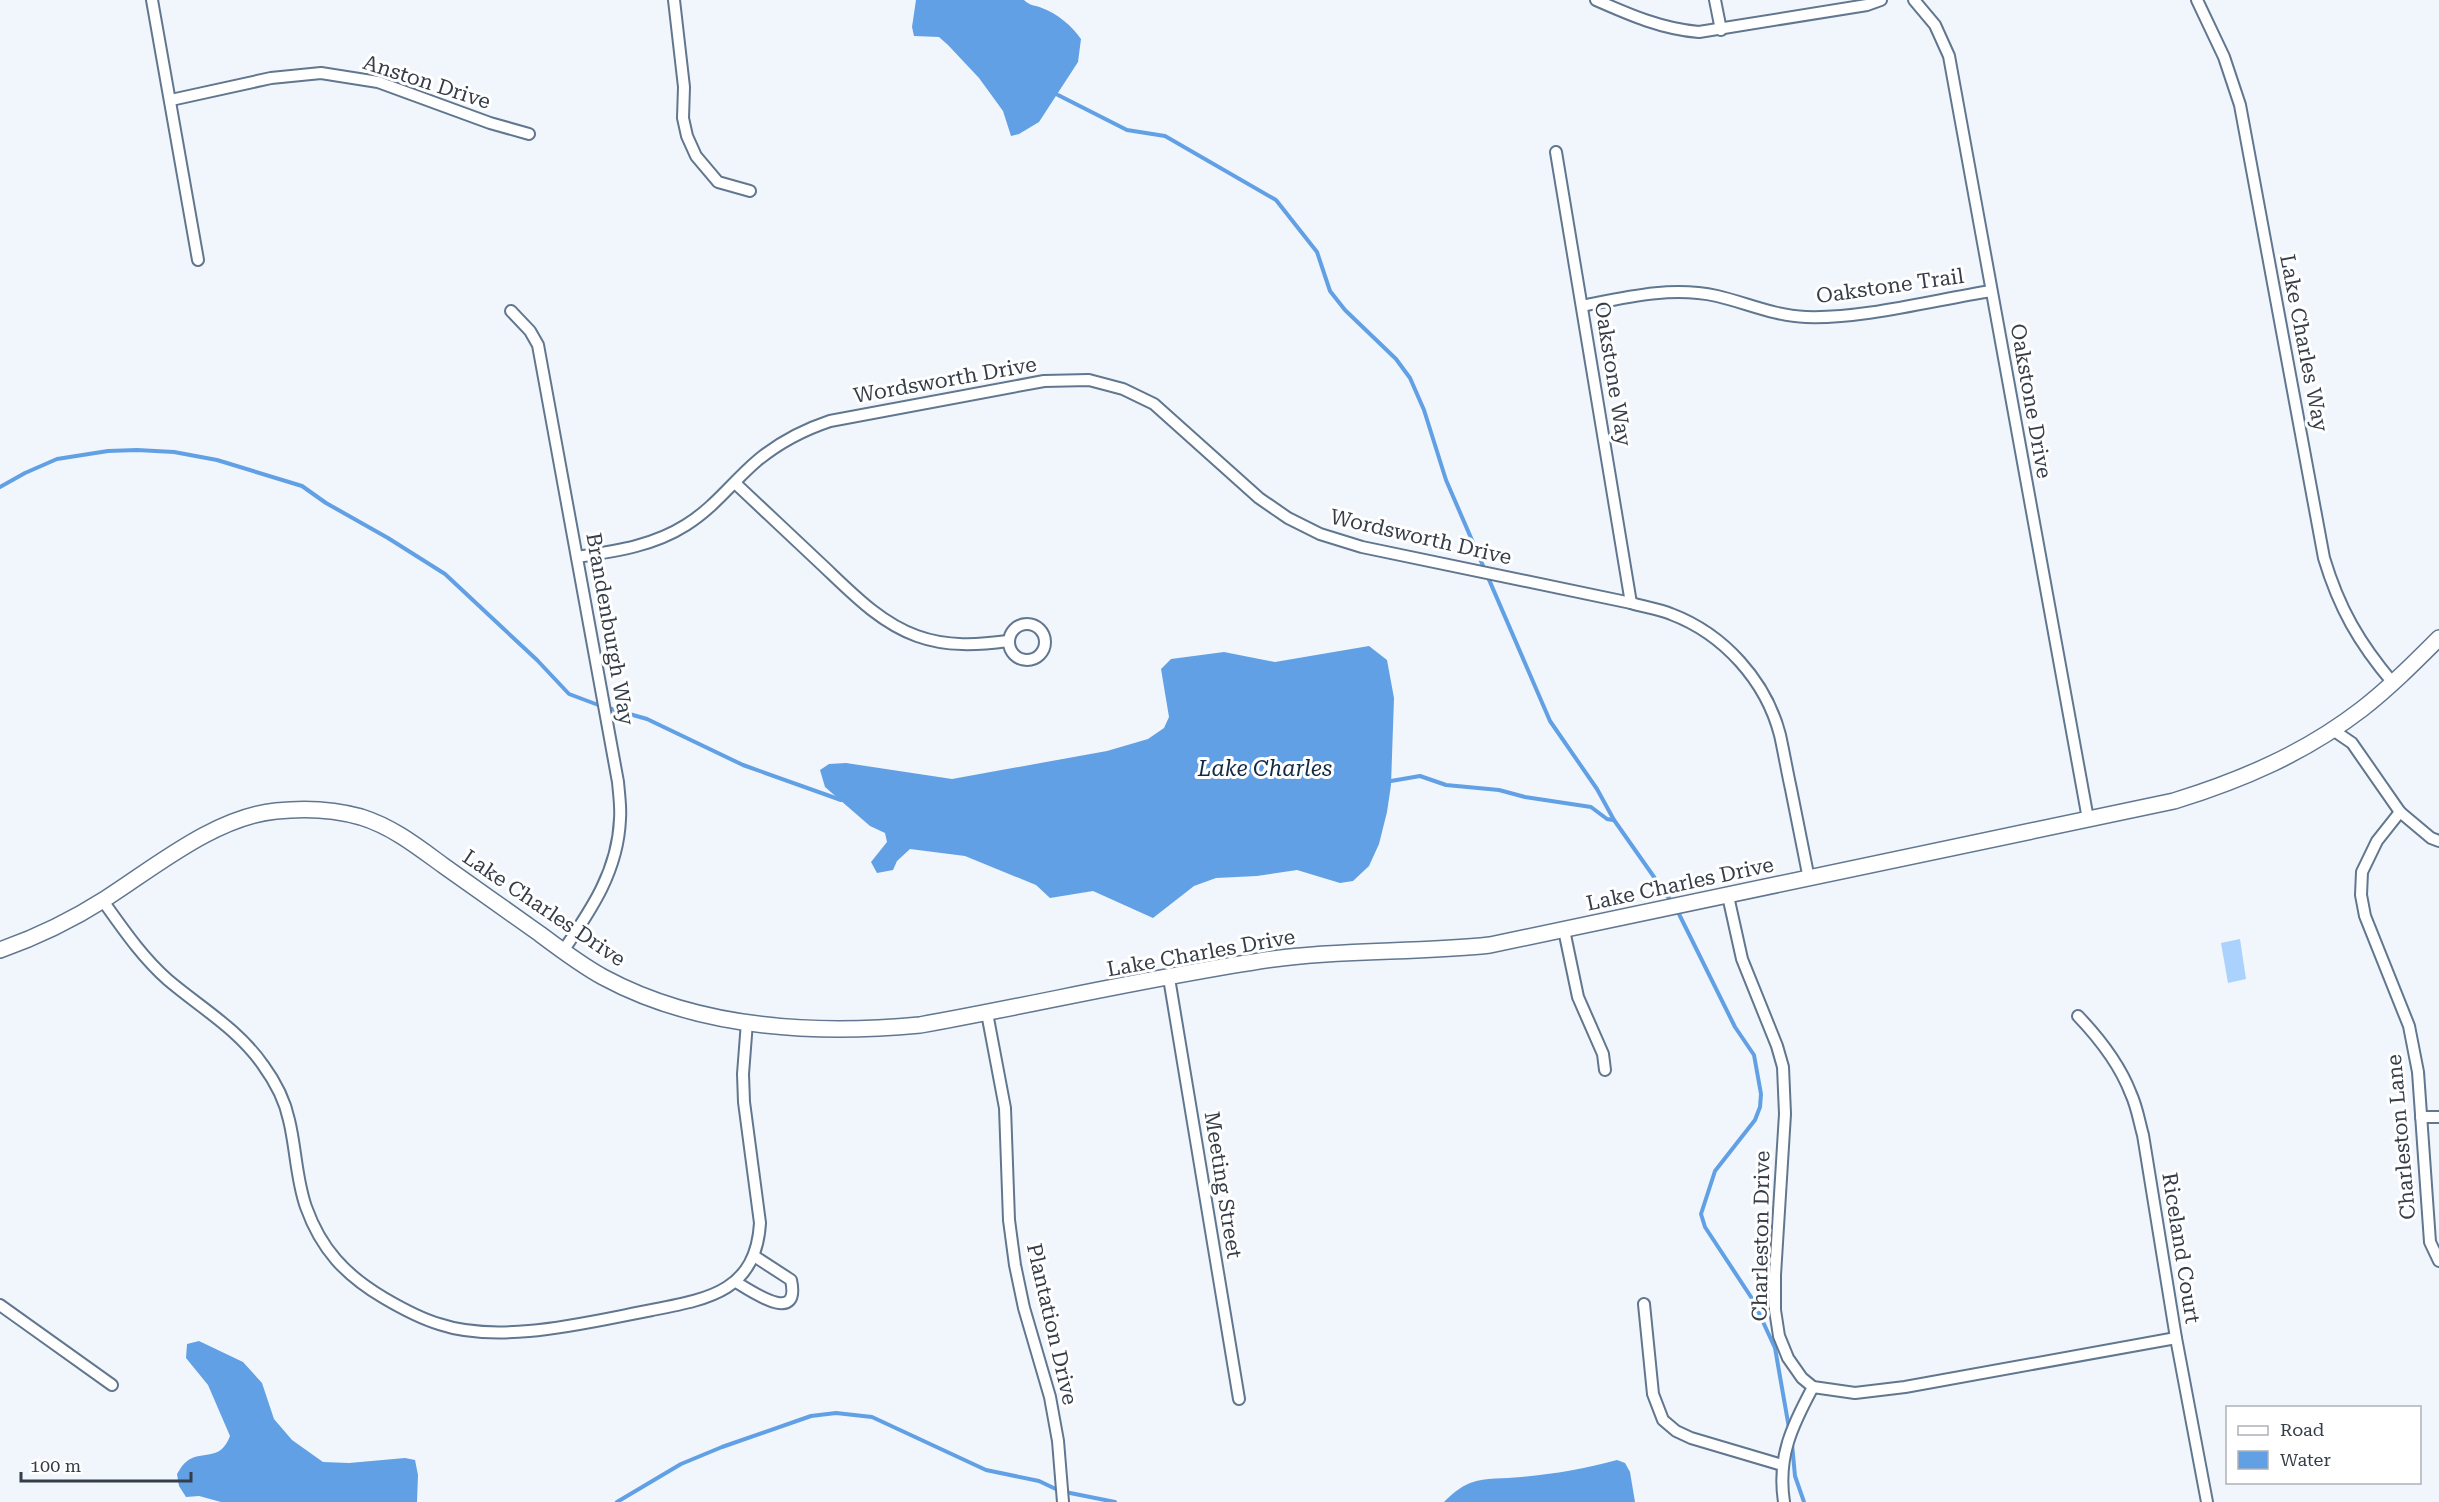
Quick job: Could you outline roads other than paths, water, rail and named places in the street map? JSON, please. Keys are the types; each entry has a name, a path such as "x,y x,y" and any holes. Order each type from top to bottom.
{"street":[{"path":"152,0 198,260"},
{"path":"674,0 684,87 683,118 687,136 696,156 718,182 750,191"},
{"path":"1596,0 1650,23 1680,31 1699,32 1867,5 1881,0"},
{"path":"1715,0 1721,30"},
{"name":"Oakstone Drive","path":"1914,0 1935,25 1949,56 2088,819"},
{"name":"Lake Charles Way","path":"2197,0 2224,57 2240,105 2324,558 2349,623 2369,654 2393,683"},
{"name":"Anston Drive","path":"171,100 271,78 321,73 378,82 490,123 529,134"},
{"name":"Oakstone Way","path":"1556,152 1631,603"},
{"name":"Oakstone Trail","path":"1582,306 1650,293 1684,291 1717,296 1780,314 1825,317 1991,291"},
{"name":"Brandenburgh Way","path":"511,311 530,331 538,345 618,782 620,819 616,850 606,883 593,908 563,951"},
{"name":"Wordsworth Drive","path":"577,557 626,550 667,535 704,513 756,462 805,429 830,421 1044,381 1089,380 1123,389 1154,404 1259,498 1288,518 1320,534 1362,547 1631,603 1671,614 1704,630 1732,653 1757,684 1770,708 1779,734 1809,879"},
{"path":"735,483 865,605 891,624 918,637 947,644 976,645 1008,641"},
{"name":"Lake Charles Drive","path":"0,950 61,925 194,842 229,824 274,811 323,810 362,818 401,835 602,977 651,999 698,1014 814,1029 867,1030 920,1025 1274,959 1339,953 1444,950 1490,945 2174,801 2224,786 2281,761 2333,730 2393,683 2439,639"},
{"path":"2333,730 2352,743 2400,812 2431,838 2439,841"},
{"name":"Charleston Lane","path":"2400,812 2377,841 2362,872 2361,895 2365,916 2409,1026 2418,1072 2430,1242 2439,1261"},
{"name":"Charleston Drive","path":"1728,896 1742,959 1783,1067 1785,1114 1775,1275 1776,1310 1779,1336 1788,1358 1802,1378 1813,1388"},
{"path":"103,900 130,940 150,963 232,1030 263,1066 277,1089 289,1117 303,1199 314,1230 325,1248 340,1264 374,1292 409,1312 439,1324 478,1332 535,1330 699,1301 719,1294 736,1282 754,1256 759,1239 760,1223 744,1102 743,1074 747,1022"},
{"path":"1564,930 1578,997 1603,1053 1605,1070"},
{"name":"Meeting Street","path":"1168,978 1239,1399"},
{"name":"Plantation Drive","path":"987,1013 1005,1108 1009,1221 1015,1265 1024,1308 1050,1397 1058,1441 1063,1502"},
{"name":"Riceland Court","path":"2078,1016 2095,1034 2113,1062 2131,1092 2136,1108 2207,1502"},
{"path":"2421,1117 2439,1117"},
{"path":"736,1282 773,1304 782,1304 790,1299 793,1291 791,1280 754,1256"},
{"path":"1644,1304 1653,1394 1663,1420 1676,1431 1691,1438 1782,1465"},
{"path":"0,1305 112,1385"},
{"path":"1784,1502 1782,1465 1785,1447 1813,1388 1855,1393 1905,1387 2176,1338"}],"water":[{"path":"916,0 1024,0 1054,14 1081,39 1078,62 1039,122 1011,136 1003,111 979,78 948,45 939,37 914,36 912,27"},
{"name":"Lake Charles","path":"1369,646 1387,660 1394,698 1391,785 1379,844 1369,866 1353,881 1340,883 1297,870 1257,876 1216,878 1194,886 1153,918 1093,891 1050,898 1036,885 965,856 910,849 897,861 893,870 877,873 871,862 887,842 885,833 870,826 825,787 820,770 829,764 846,763 952,779 1107,751 1148,739 1164,728 1169,717 1161,669 1171,659 1224,652 1275,662"},
{"path":"199,1341 243,1362 262,1383 274,1419 292,1440 323,1462 349,1463 405,1458 415,1460 418,1475 417,1502 221,1502 199,1496 186,1497 179,1486 177,1474 182,1466 192,1458 221,1450 230,1436 208,1385 186,1358 187,1344"},
{"path":"1617,1460 1625,1463 1630,1472 1635,1502 1444,1502 1459,1489 1476,1481 1557,1473"}],"waterway":[{"path":"1058,95 1127,130 1165,136 1276,200 1317,252 1330,291 1345,310 1396,359 1410,378 1424,410 1446,480 1550,721 1597,789 1614,820 1673,904"},
{"path":"0,487 57,459 108,451 137,450 174,452 217,460 302,486 326,503 445,574 537,660 569,694 647,719 743,765 841,800"},
{"path":"1391,781 1420,776 1446,785 1499,790 1525,797 1591,807 1607,819 1613,820"},
{"path":"1677,910 1735,1027 1754,1055 1761,1094 1760,1107 1755,1120 1715,1171 1701,1214 1705,1227 1753,1300 1775,1348 1789,1428"},
{"path":"617,1502 681,1464 722,1447 811,1416 836,1413 872,1417 986,1470 1039,1481 1060,1491 1115,1502"},
{"path":"1792,1444 1795,1476 1804,1502"}]}
